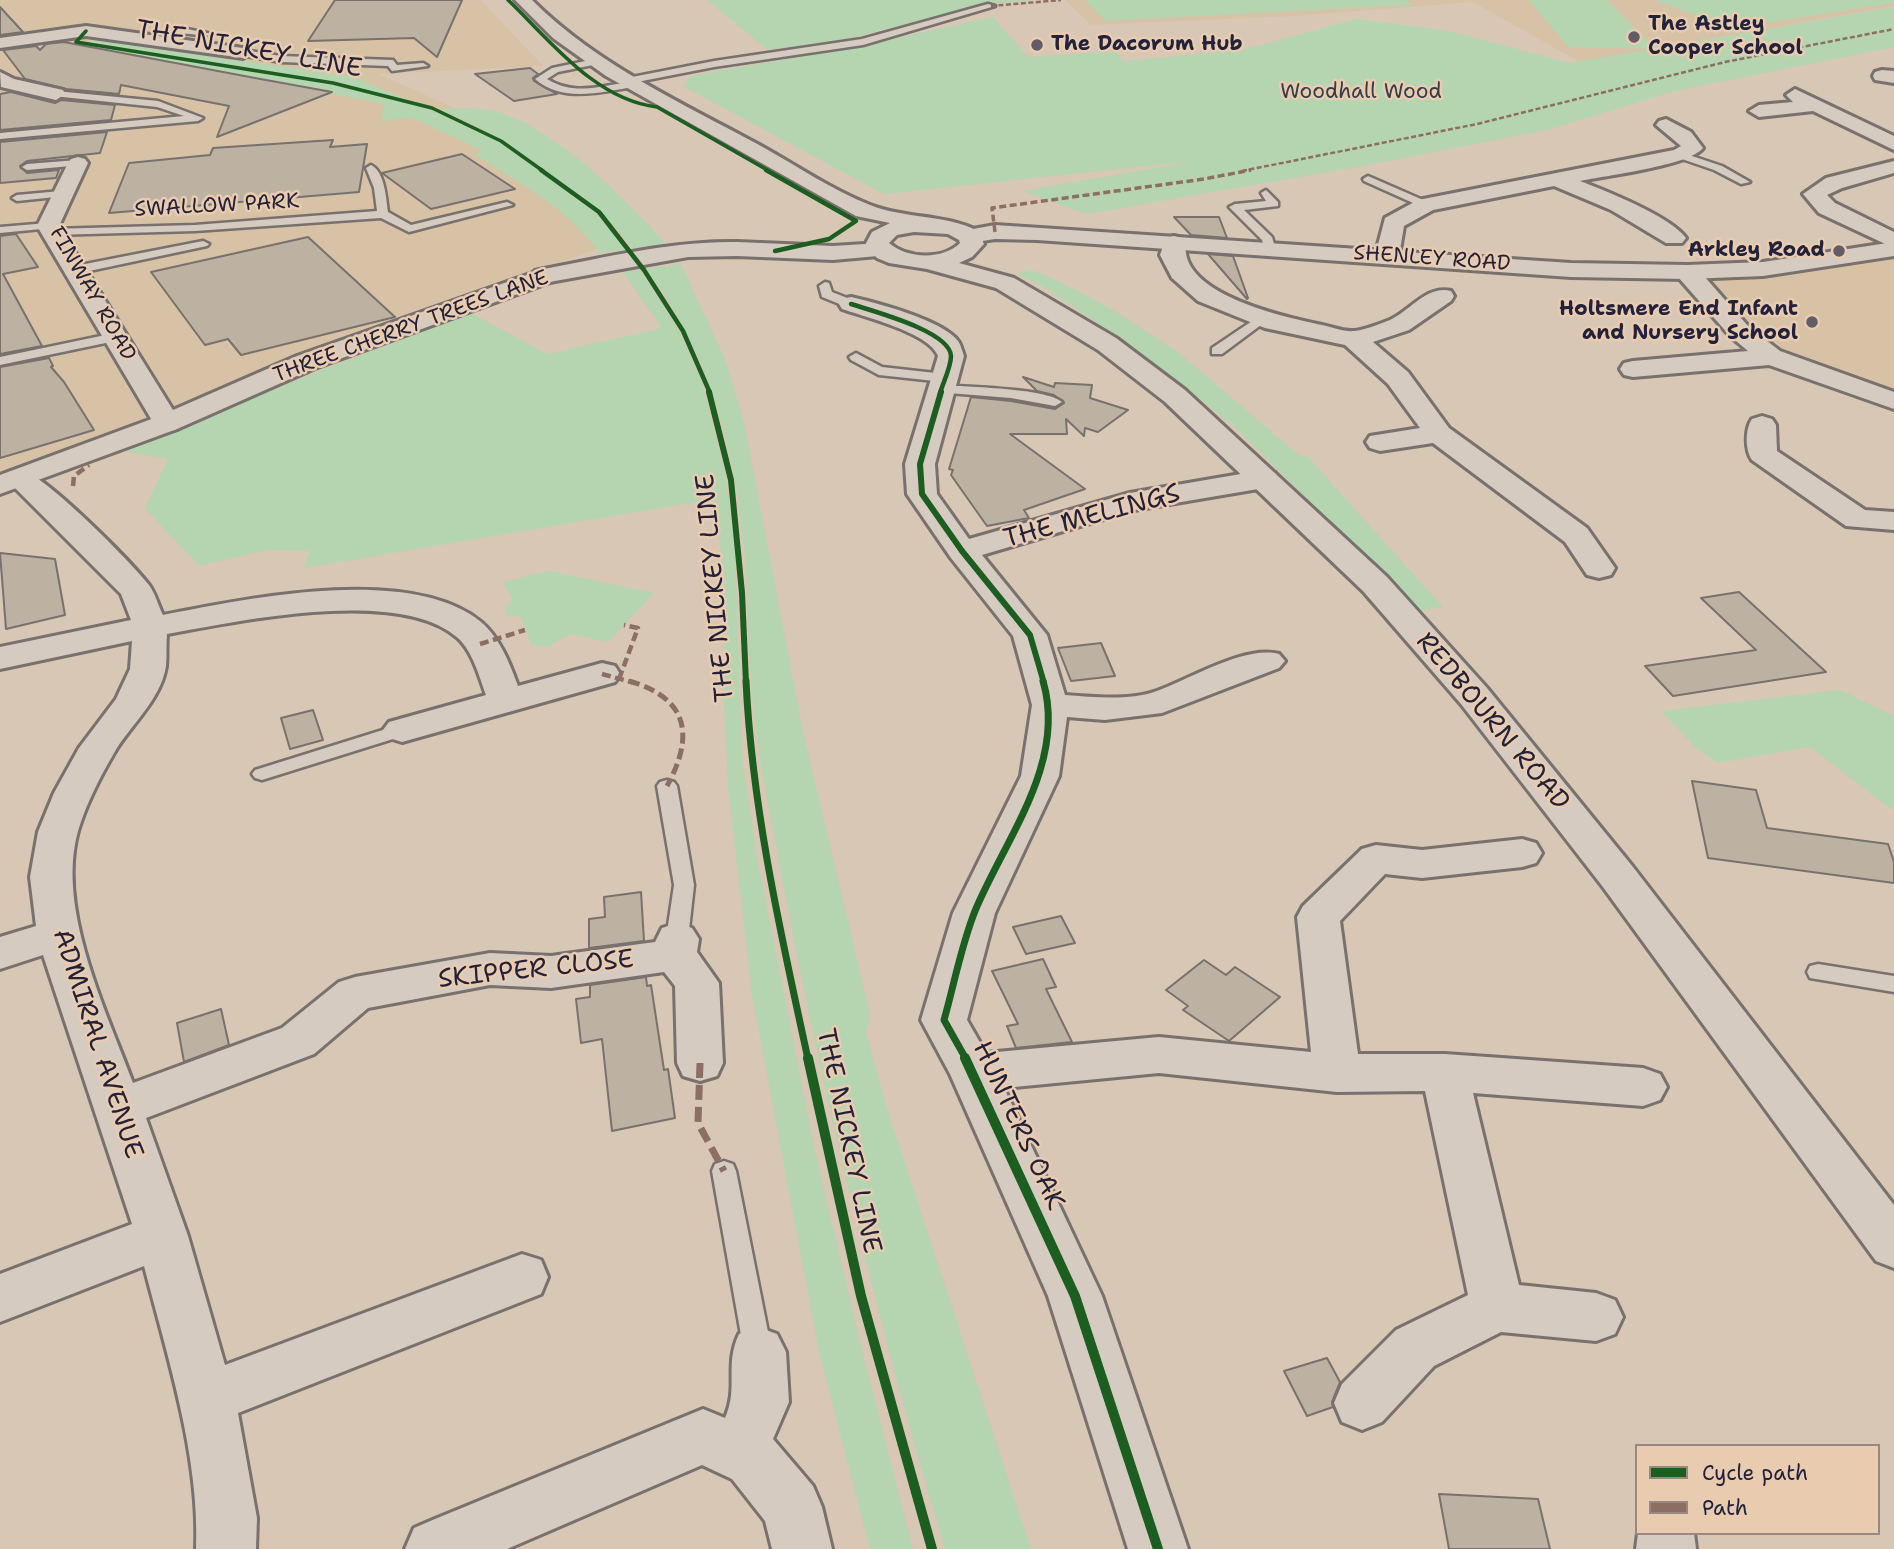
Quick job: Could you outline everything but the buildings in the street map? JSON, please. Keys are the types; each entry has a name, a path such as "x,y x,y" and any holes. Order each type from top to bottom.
{"street":[{"path":"523,0 547,25 595,62 864,211 953,227 970,242 952,258 923,261"},
{"path":"0,43 86,31 244,49"},
{"path":"0,78 8,83 56,94"},
{"path":"1795,95 1894,144"},
{"path":"1759,111 1816,105"},
{"path":"1387,256 1393,223 1426,205 1559,181 1680,155 1693,148 1684,136 1666,125"},
{"name":"FINWAY ROAD","path":"78,163 61,194 50,229 167,423"},
{"path":"1894,167 1834,183 1814,194 1827,208 1894,240"},
{"path":"1559,181 1593,192 1648,220 1674,239"},
{"path":"864,211 881,244 901,227 928,224"},
{"name":"SHENLEY ROAD","path":"970,242 995,232 1037,233 1571,270 1687,272 1763,269 1894,249"},
{"name":"REDBOURN ROAD","path":"970,242 1005,283"},
{"path":"1174,243 1172,254 1181,273 1207,296 1261,319 1354,339 1398,378 1439,434 1576,535 1599,568"},
{"name":"REDBOURN ROAD","path":"881,244 898,258 923,261 1005,283 1107,344 1175,396 1376,584 1474,696 1618,877 1894,1245"},
{"name":"THREE CHERRY TREES LANE","path":"10,482 167,423 306,362 544,276 688,250 756,249 821,255 881,244"},
{"path":"1687,272 1700,290 1739,331 1771,357 1894,401"},
{"path":"1354,339 1399,325 1442,296"},
{"name":"HUNTERS OAK","path":"860,302 923,329 947,344 951,356 920,464 922,494 962,551 1030,635 1050,705 1040,776 974,913 944,1020 973,1073 1075,1296 1158,1549"},
{"path":"1633,369 1771,357"},
{"path":"1762,425 1762,454 1857,519 1894,521"},
{"path":"1380,443 1439,434"},
{"name":"THE MELINGS","path":"962,551 1130,502 1264,478"},
{"name":"ADMIRAL AVENUE","path":"10,482 48,501 136,591 150,625 148,669 133,701 98,748 74,793 58,832 51,877 58,935 162,1236 207,1398 227,1518 226,1549"},
{"path":"0,658 150,625 316,602 400,602 432,610 457,621 472,633 484,650 506,701"},
{"path":"1050,705 1105,709 1163,702 1209,681 1267,661"},
{"path":"402,730 602,674"},
{"path":"1337,1073 1318,917 1376,859 1422,864 1522,853"},
{"path":"0,953 58,935"},
{"path":"676,947 697,983 701,1063"},
{"name":"SKIPPER CLOSE","path":"117,1110 298,1041 355,994 490,969 551,972 676,947"},
{"path":"973,1073 1159,1055 1337,1073 1445,1072 1643,1087"},
{"path":"1445,1072 1497,1307"},
{"path":"0,1298 162,1236"},
{"path":"207,1398 522,1276"},
{"path":"1362,1403 1415,1348 1497,1307 1597,1317"},
{"path":"435,1549 721,1445 761,1402 758,1352"},
{"path":"721,1445 753,1459 792,1507 802,1549"}],"lane":[{"path":"595,62 555,70 540,79 560,91 588,91 714,64 863,41 991,6"},
{"path":"158,41 182,32 208,34"},
{"path":"244,49 281,59 393,63 392,68 423,66"},
{"path":"0,136 198,118 158,104 56,94"},
{"path":"1680,155 1718,168 1745,182"},
{"path":"27,167 78,163"},
{"path":"371,168 379,188 383,214"},
{"path":"1368,179 1426,205"},
{"path":"1266,193 1274,204 1235,207 1268,239 1269,247"},
{"path":"17,198 61,194"},
{"name":"SWALLOW PARK","path":"0,230 195,228 383,214 409,229 507,205"},
{"path":"75,270 203,244"},
{"path":"1217,351 1261,319"},
{"path":"0,360 115,337"},
{"path":"856,357 879,371 1055,402"},
{"path":"262,775 402,730"},
{"path":"667,786 684,885 676,947"},
{"path":"1818,972 1894,984"},
{"path":"724,1171 758,1352"}],"shaded area":[{"path":"0,0 481,0 543,66 378,74 475,117 649,229 0,476"},
{"name":"The Astley Cooper School","path":"1065,0 1894,0 1894,6 1707,42 1601,74 1473,2 1294,16 1091,25"},
{"name":"Holtsmere End Infant and Nursery School","path":"1894,256 1894,393 1782,353 1739,331 1695,283"}],"green space":[{"path":"707,0 1036,0 984,4 848,39 768,50"},
{"path":"1085,0 1405,0 1414,5 1105,21"},
{"name":"Woodhall Wood","path":"1529,0 1607,0 1655,48 1894,7 1894,47 1675,91 1547,130 1363,166 1087,214 1023,191 1195,161 884,194 683,86 691,76 869,44 993,17 1028,57 1115,51 1124,61 1242,50 1356,19 1449,31 1569,63 1653,49 1568,47"},
{"path":"1654,0 1894,0 1894,3 1732,28"},
{"path":"96,39 354,77 474,128 507,147 596,213 626,249 600,253 557,209 474,154 483,151 410,117 381,121 384,104 168,61 71,47"},
{"path":"435,109 494,111 517,119 540,132 587,166 665,243 633,249 615,227 575,192 482,130"},
{"path":"681,264 727,364 745,427 803,732 870,1014 866,1033 885,1102 1031,1549 945,1549 896,1376 831,1115 769,809 753,701 747,580 740,509 725,436 715,401 686,333 646,269"},
{"path":"1029,269 1057,280 1113,310 1178,352 1300,456 1307,456 1443,607 1420,611 1236,428 1169,374 1080,311 1042,286 1017,274"},
{"path":"640,270 678,329 701,379 726,477 735,548 742,758 757,857 814,1147 913,1549 870,1549 819,1351 752,995 728,785 724,707 725,588 715,499 304,568 310,551 266,550 199,566 145,508 168,459 119,450 194,424 216,411 471,313 547,354 662,328 623,272"},
{"path":"549,571 654,593 608,642 571,634 547,647 532,645 520,616 507,616 505,608 513,600 503,582"},
{"path":"1840,690 1894,716 1894,811 1810,747 1717,763 1696,748 1661,711"}],"marked path":[{"path":"991,6 1061,0"},
{"path":"995,232 992,208 1204,179 1477,124 1725,62 1894,29"},
{"path":"73,486 74,476 89,465"},
{"path":"619,679 638,628 624,625"},
{"path":"480,644 525,630"},
{"path":"602,674 650,688 675,707 684,731 683,745 667,786"},
{"path":"700,1063 698,1123 724,1171"}],"cycle path":[{"path":"508,0 568,61 608,89 638,105 657,107 856,221 848,229 829,239 775,251"},
{"name":"THE NICKEY LINE","path":"86,31 76,42 333,83 432,108 471,125 501,141 599,212 644,270 683,331 709,390 731,480 742,593 749,742 786,959 861,1296 932,1549"},
{"path":"851,304 923,329 947,344 951,356 920,464 922,494 962,551 1030,635 1050,705 1040,776 974,913 944,1020 973,1073 1075,1296 1158,1549"}],"place":[{"name":"The Astley Cooper School","path":"1634,37"},
{"name":"The Dacorum Hub","path":"1037,45"},
{"name":"Arkley Road","path":"1839,251"},
{"name":"Holtsmere End Infant and Nursery School","path":"1812,322"}]}
